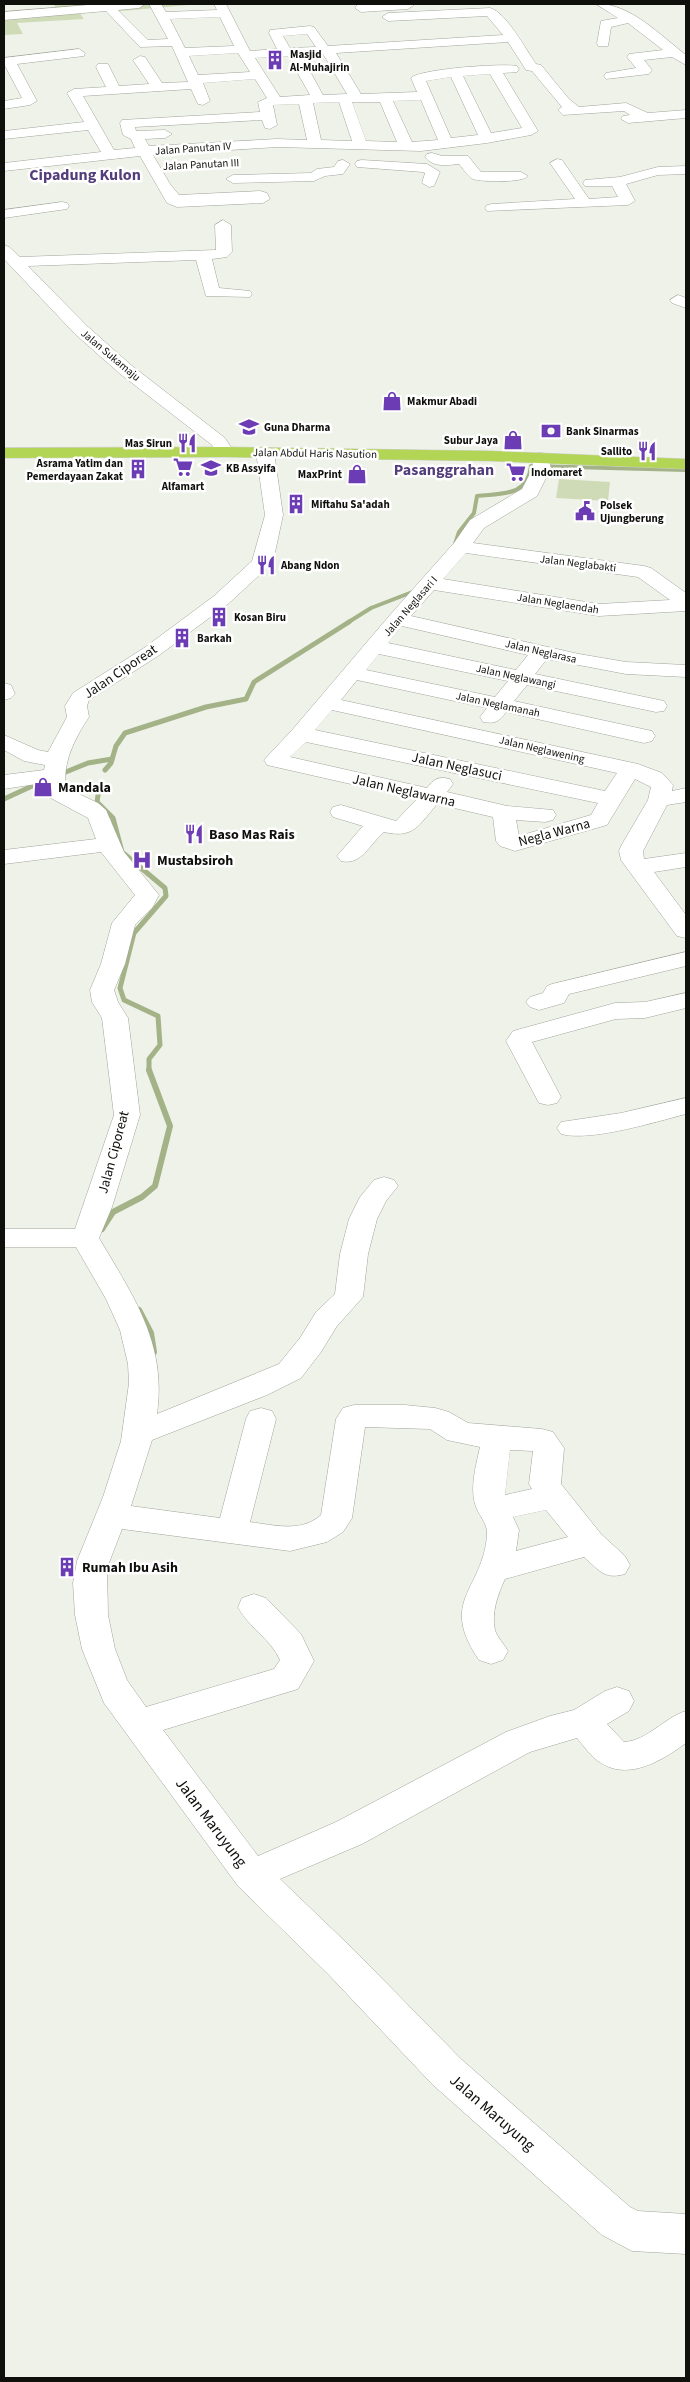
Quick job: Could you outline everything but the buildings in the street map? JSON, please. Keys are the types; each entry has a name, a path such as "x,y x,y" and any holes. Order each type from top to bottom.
{"highway":[{"name":"Jalan Abdul Haris Nasution","path":"4,453 265,452 342,457 541,463 686,464"}],"street":[{"path":"4,16 57,8 110,7 133,4"},
{"path":"160,13 204,4"},
{"path":"361,8 424,4"},
{"path":"602,4 630,19 686,61"},
{"path":"110,7 145,44 178,45 247,55"},
{"path":"425,96 350,99 312,98 269,106 127,122 129,134 135,135 274,136 315,144 361,146 447,144 487,139 531,130 490,70 463,42 441,9"},
{"path":"388,17 407,16 441,9 490,12 531,67"},
{"path":"160,13 224,13 260,75 269,106 274,136"},
{"path":"160,13 196,82 204,104 187,105"},
{"path":"407,16 423,44"},
{"path":"603,43 605,24 630,19"},
{"path":"315,144 312,98 308,82 275,33 310,30 326,49 345,80 361,146"},
{"path":"342,35 347,49"},
{"path":"218,37 236,36"},
{"path":"178,45 192,38"},
{"path":"187,65 247,55 326,49 370,48 384,43 423,44 511,38"},
{"path":"370,48 377,58 392,59"},
{"path":"37,115 6,61 79,53"},
{"path":"611,76 644,71 634,57 674,53"},
{"path":"50,56 59,68"},
{"path":"140,60 158,87"},
{"path":"103,67 114,90"},
{"path":"447,144 418,78 456,72 531,67 536,68 564,102 573,108 565,110 568,112 626,107 645,117"},
{"path":"456,72 487,139"},
{"path":"110,154 72,89 114,90 158,87 260,75"},
{"path":"308,82 345,80"},
{"path":"385,98 412,146 438,161 481,156"},
{"path":"4,105 29,102"},
{"path":"65,112 100,106"},
{"path":"142,107 148,121"},
{"path":"607,121 686,114"},
{"path":"4,140 93,125"},
{"path":"135,135 172,200 182,204 263,199 260,195 172,200"},
{"name":"Jalan Panutan IV","path":"4,167 274,136"},
{"path":"335,145 330,161 423,167 432,170 429,182"},
{"path":"410,166 412,146"},
{"path":"463,158 478,176 517,170 530,188"},
{"path":"216,180 314,177 322,172 338,171 340,163"},
{"path":"557,163 567,188 585,203"},
{"name":"Jalan Panutan III","path":"154,167 173,166"},
{"path":"590,183 617,181 658,172 686,170"},
{"path":"492,208 629,200 617,181"},
{"path":"161,182 179,182"},
{"path":"4,214 62,206"},
{"path":"9,256 203,255 224,252 223,225"},
{"path":"203,255 212,293 244,294"},
{"name":"Jalan Sukamaju","path":"9,256 81,330 125,369 219,442 225,452"},
{"name":"Jalan Ciporeat","path":"85,1238 98,1207 126,1115 116,1025 112,1013 105,1002 102,990 113,964 124,923 144,903 147,895 138,881 122,865 109,844 98,815 90,808 57,794 54,789 56,771 66,736 78,717 76,706 80,697 151,652 182,627 221,600 259,565 264,557 274,515 265,452"},
{"name":"Jalan Neglasari I","path":"275,760 301,734 376,647 397,619 461,547 479,522 530,492 541,463"},
{"name":"Jalan Neglabakti","path":"461,547 644,572 686,603"},
{"name":"Jalan Neglaendah","path":"430,583 598,610 686,603"},
{"name":"Jalan Neglarasa","path":"397,619 626,668 686,671"},
{"name":"Jalan Neglawangi","path":"376,647 656,706"},
{"path":"341,812 396,828 406,827 433,796 500,704 542,651"},
{"name":"Jalan Neglamanah","path":"353,673 644,736"},
{"path":"4,689 4,694"},
{"name":"Jalan Neglawening","path":"328,703 630,769 646,774 661,792"},
{"name":"Jalan Neglasuci","path":"301,734 612,800"},
{"path":"4,741 56,771"},
{"name":"Jalan Neglawarna","path":"275,760 503,813 545,815"},
{"name":"Negla Warna","path":"503,813 510,843 515,844 534,837 592,823 604,814 630,769"},
{"path":"10,784 56,771"},
{"path":"686,778 661,792 631,851 633,860 686,931"},
{"path":"661,792 686,795"},
{"path":"349,856 379,824"},
{"path":"4,857 109,844"},
{"path":"639,867 686,860"},
{"path":"539,1002 555,998 556,991 561,989 686,959"},
{"path":"548,1097 518,1041 522,1037 615,1011 645,1010 686,1001"},
{"path":"570,1128 621,1121 686,1106"},
{"path":"137,1434 256,1387 290,1371 311,1344 326,1319 349,1297 354,1254 363,1218 374,1197 384,1186"},
{"path":"4,1238 85,1238"},
{"name":"Jalan Maruyung","path":"85,1238 128,1312 137,1334 143,1367 144,1386 130,1466 92,1566 90,1602 108,1678 138,1723 251,1875 341,1962 447,2072 616,2221 632,2231 686,2234"},
{"path":"112,1516 193,1528 290,1539 312,1536 331,1525 340,1506 349,1423 354,1416 438,1419 451,1430 460,1432 497,1438 542,1440 547,1443 550,1448 545,1484 552,1496 569,1514 590,1544 614,1565"},
{"path":"232,1531 261,1419"},
{"path":"491,1651 480,1633 478,1618 485,1586 493,1570 503,1532 500,1520 489,1502 497,1438"},
{"path":"492,1508 552,1496"},
{"path":"493,1570 590,1544"},
{"path":"138,1723 286,1679 297,1662 294,1655 288,1643 254,1607"},
{"path":"251,1875 349,1833 518,1742 550,1730 583,1722 617,1701"},
{"path":"583,1722 613,1753 626,1756 654,1746 686,1725"}],"green space":[{"path":"54,4 199,4 111,12 107,8 78,11 84,19 17,23 23,34 4,35 4,11 56,10"},
{"path":"559,479 610,482 608,501 556,498"}],"waterway":[{"path":"455,544 459,532 474,513 477,496 512,492 525,483 531,466 686,470"},
{"path":"347,623 371,608 415,591"},
{"path":"105,770 111,763 116,746 125,733 206,707 246,699 254,682 349,622"},
{"path":"61,774 88,763 112,759"},
{"path":"4,799 43,781"},
{"path":"99,788 97,802 113,818 122,852 165,888 166,896 134,933 120,988 124,1000 158,1016 160,1045 149,1059 149,1070"},
{"path":"102,1229 113,1212 142,1197 155,1186 170,1126 149,1070"},
{"path":"139,1310 151,1333 154,1352"}],"place":[{"name":"Masjid Al-Muhajirin","path":"275,60"},
{"name":"Makmur Abadi","path":"392,401"},
{"name":"Guna Dharma","path":"249,427"},
{"name":"Bank Sinarmas","path":"551,431"},
{"name":"Subur Jaya","path":"513,440"},
{"name":"Mas Sirun","path":"187,443"},
{"name":"Sallito","path":"647,451"},
{"name":"Alfamart","path":"183,467"},
{"name":"KB Assyifa","path":"211,468"},
{"name":"Asrama Yatim dan Pemerdayaan Zakat","path":"138,469"},
{"name":"Indomaret","path":"516,472"},
{"name":"MaxPrint","path":"357,474"},
{"name":"Miftahu Sa'adah","path":"296,504"},
{"name":"Polsek Ujungberung","path":"585,511"},
{"name":"Abang Ndon","path":"266,565"},
{"name":"Kosan Biru","path":"219,617"},
{"name":"Barkah","path":"182,638"},
{"name":"Mandala","path":"43,787"},
{"name":"Baso Mas Rais","path":"194,834"},
{"name":"Mustabsiroh","path":"142,860"},
{"name":"Rumah Ibu Asih","path":"67,1567"}],"district":[{"name":"Cipadung Kulon","path":"85,174"},
{"name":"Pasanggrahan","path":"444,469"}]}
